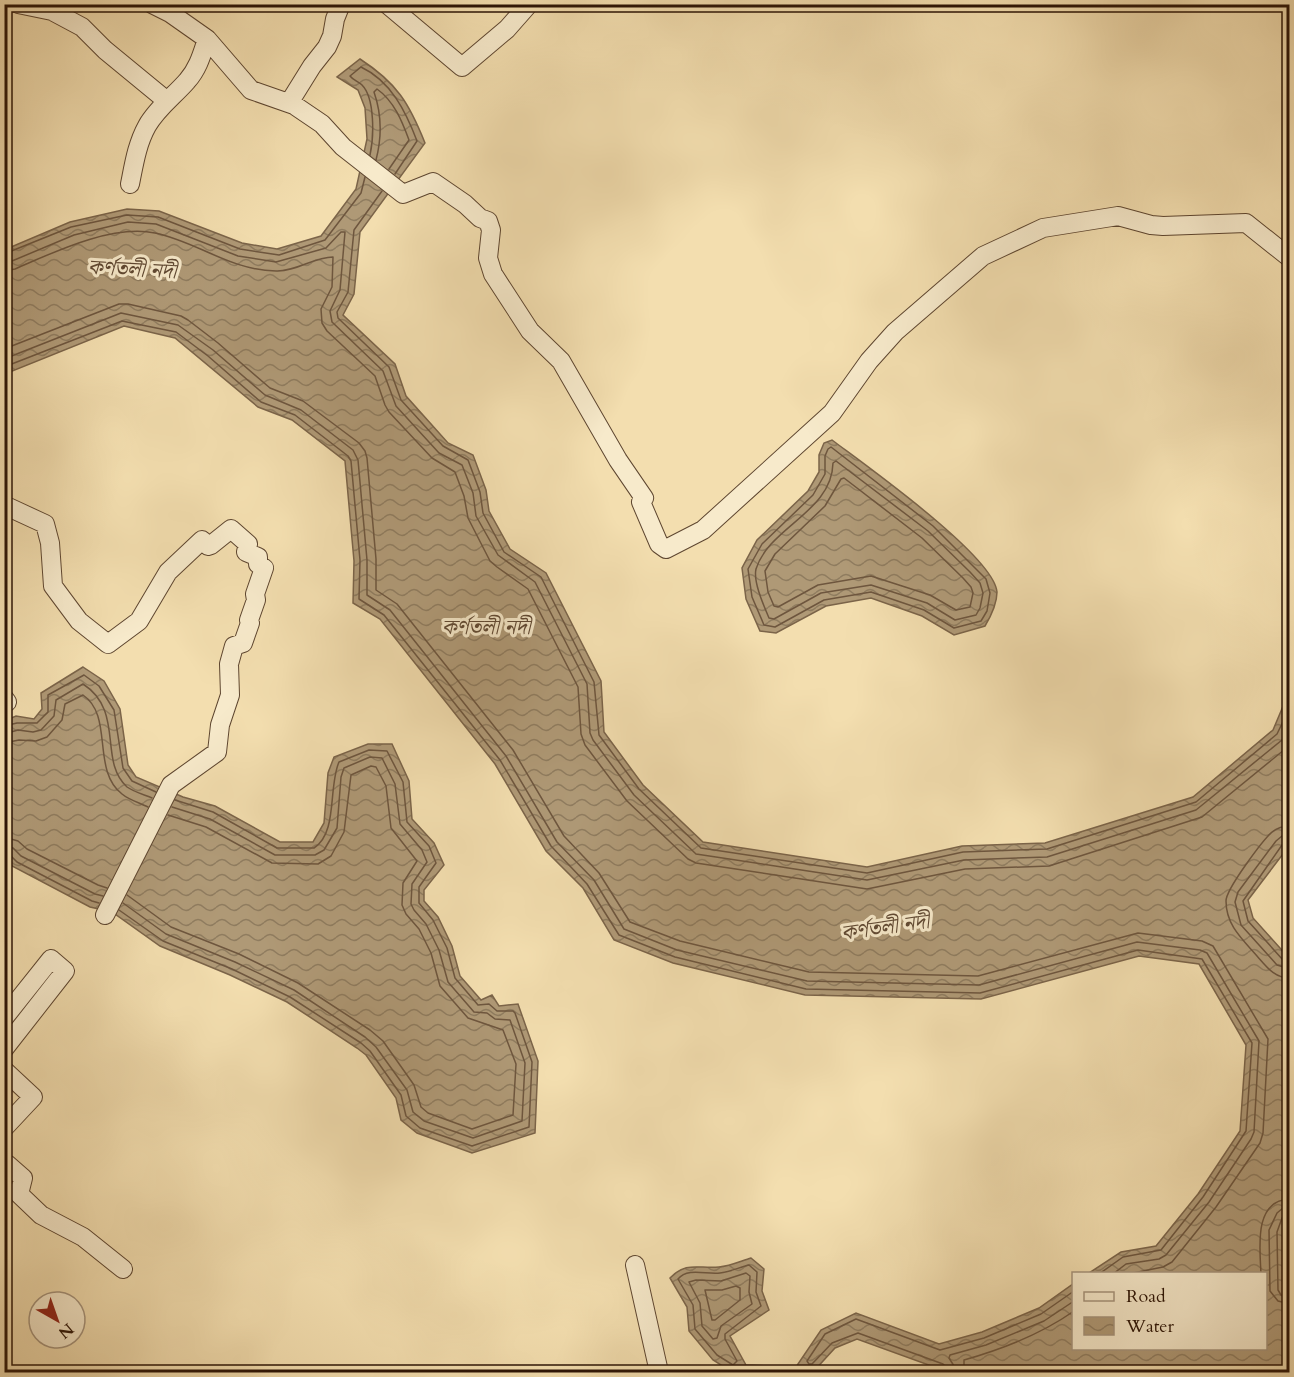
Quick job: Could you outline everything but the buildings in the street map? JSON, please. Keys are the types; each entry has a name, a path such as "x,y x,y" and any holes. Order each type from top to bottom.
{"street":[{"path":"18,4 52,11 82,27 105,50 167,101"},
{"path":"152,4 170,13 207,39 251,90 289,103 322,124 343,147 403,194 432,182 465,204 480,218 488,221 491,230 488,258 493,274 530,331 561,361 618,460 644,498 641,502 658,544 666,549 703,530 832,413 869,362 895,332 982,256 1033,232 1043,228 1118,216 1163,226 1246,223 1290,258"},
{"path":"289,103 327,47 341,4"},
{"path":"387,4 462,67 507,29 529,4"},
{"path":"130,184 137,151 147,126 200,63 207,39"},
{"path":"4,505 45,524 50,543 53,586 79,621 108,644 140,621 168,572 202,540 208,546 211,545 231,529 248,544 246,552 258,557 258,564 264,568 243,643 234,646 229,664 230,695 220,725 217,752 171,785 105,915"},
{"path":"4,698 7,702 4,703"},
{"path":"4,1018 51,959 65,971 4,1049"},
{"path":"4,1070 33,1097 4,1128"},
{"path":"4,1166 7,1164 23,1178 19,1194 41,1215 83,1237 123,1269"},
{"path":"635,1265 659,1372"}],"water":[{"name":"কর্ণতলী নদী","path":"360,59 373,68 393,86 407,105 425,143 360,232 354,294 343,315 395,364 406,396 448,443 473,455 486,490 489,511 510,549 546,573 601,681 604,732 643,785 703,842 867,867 962,846 1045,843 1193,797 1273,730 1289,692 1289,846 1248,900 1253,918 1289,958 1290,1214 1283,1232 1284,1289 1290,1291 1289,1372 948,1372 857,1339 835,1348 813,1372 732,1372 713,1360 689,1331 687,1307 670,1278 682,1269 731,1265 751,1258 764,1269 762,1291 769,1310 730,1336 746,1365 796,1367 821,1330 856,1313 939,1344 982,1332 1039,1308 1072,1285 1072,1350 1267,1350 1267,1272 1091,1272 1121,1252 1156,1246 1198,1194 1240,1131 1246,1045 1199,964 1139,956 981,999 805,995 673,963 614,940 583,888 546,851 495,764 380,619 353,603 354,561 345,461 292,420 258,407 175,338 124,326 5,374 4,250 70,222 127,209 159,211 242,243 277,249 321,236 356,189 367,139 365,108 358,90 337,77"},
{"path":"832,440 926,512 975,557 990,576 997,592 993,610 985,626 954,635 922,616 871,598 826,606 776,633 760,631 746,599 742,568 757,540 808,491 819,472 819,455 824,443"},
{"path":"83,667 104,681 120,709 128,765 136,777 183,797 215,806 280,842 313,842 324,823 328,773 334,757 368,744 392,744 409,781 412,819 434,843 444,865 424,890 424,901 438,917 452,946 460,976 481,1000 492,995 499,1006 518,1004 538,1061 535,1133 472,1153 417,1133 401,1120 396,1098 366,1055 357,1048 287,1002 160,946 112,912 90,907 12,866 5,857 4,721 16,716 34,719 42,709 41,693"}]}
